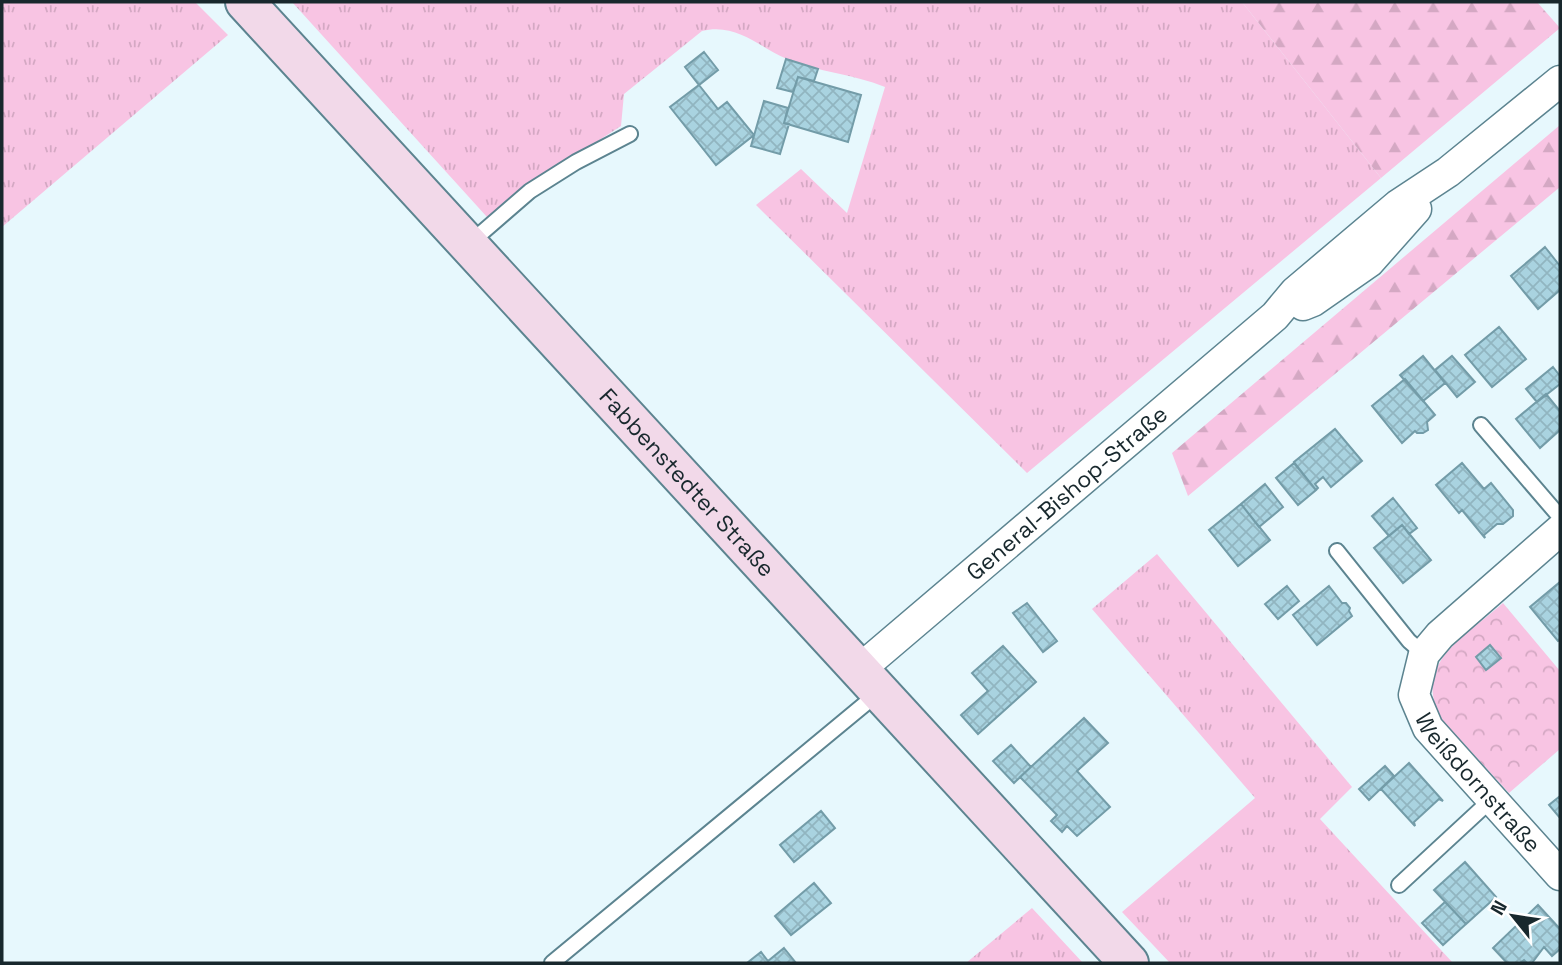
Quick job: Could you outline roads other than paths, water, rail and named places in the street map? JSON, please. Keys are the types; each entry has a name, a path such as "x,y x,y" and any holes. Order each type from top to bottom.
{"street":[{"name":"Fabbenstedter Straße","path":"245,2 1129,963"},
{"name":"General-Bishop-Straße","path":"869,681 1275,316 1313,301 1369,262 1448,172 1560,81"},
{"name":"Weißdornstraße","path":"1560,530 1440,635 1424,654 1414,695 1428,728 1560,875"}],"lane":[{"path":"469,244 530,191 576,162 630,134"},
{"path":"1481,425 1560,517"},
{"path":"1337,551 1409,641 1424,654"},
{"path":"552,963 869,681"},
{"path":"1399,886 1492,799"}]}
